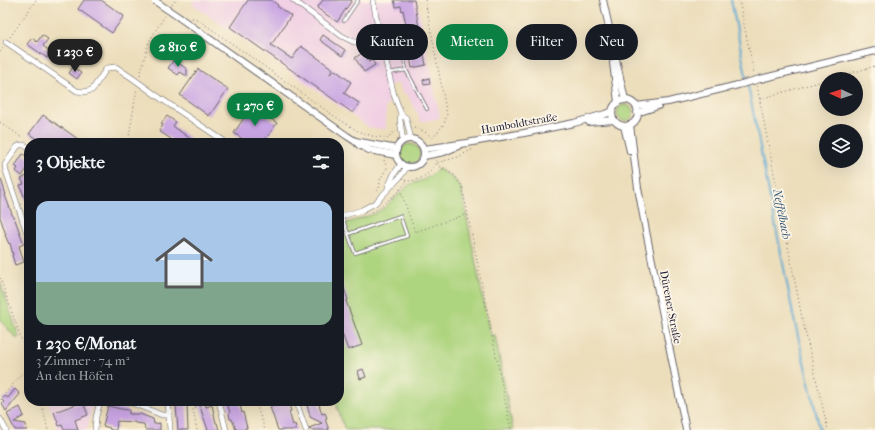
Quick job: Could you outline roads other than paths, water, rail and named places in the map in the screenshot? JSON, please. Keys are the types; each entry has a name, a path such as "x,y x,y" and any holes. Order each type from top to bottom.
{"street":[{"path":"154,0 359,145 369,150 384,153 396,152"},
{"path":"293,0 342,36 356,42"},
{"path":"373,0 377,24"},
{"path":"603,0 625,100"},
{"path":"607,20 618,102"},
{"path":"6,42 77,91 84,92 92,90 108,68 116,67 220,138"},
{"path":"636,106 668,102 875,51"},
{"path":"386,60 394,95 401,114 400,120 403,141"},
{"path":"625,100 636,106 637,114 635,120 627,125 620,125 614,120 612,112 614,106 618,102 625,100"},
{"path":"637,114 668,102"},
{"name":"Humboldtstraße","path":"424,149 468,143 574,123 612,112"},
{"path":"401,114 406,118 411,139"},
{"name":"Humboldtstraße","path":"574,123 614,120"},
{"name":"Dürener Straße","path":"627,125 646,231 686,430"},
{"path":"411,139 419,142 424,149 423,160 412,168 401,164 398,160 396,152 400,143 411,139"},
{"path":"355,141 396,152"},
{"name":"Humboldtstraße","path":"424,156 444,152 468,143"},
{"path":"24,145 17,147 5,165 24,224"},
{"path":"386,192 394,174 401,164"},
{"path":"344,216 362,210 375,203 400,177 407,167"},
{"path":"95,430 99,406"},
{"path":"140,406 162,415 168,414"},
{"path":"168,406 170,430"},
{"path":"220,406 226,430"},
{"path":"298,406 306,430"},
{"path":"0,419 6,430"}],"lane":[{"path":"344,21 358,0"},
{"path":"404,60 406,70 427,109"},
{"path":"389,73 406,70"},
{"path":"344,226 355,253 407,236 400,216 348,234"}],"waterway":[{"name":"Neffelbach","path":"731,0 794,319 820,430"}]}
